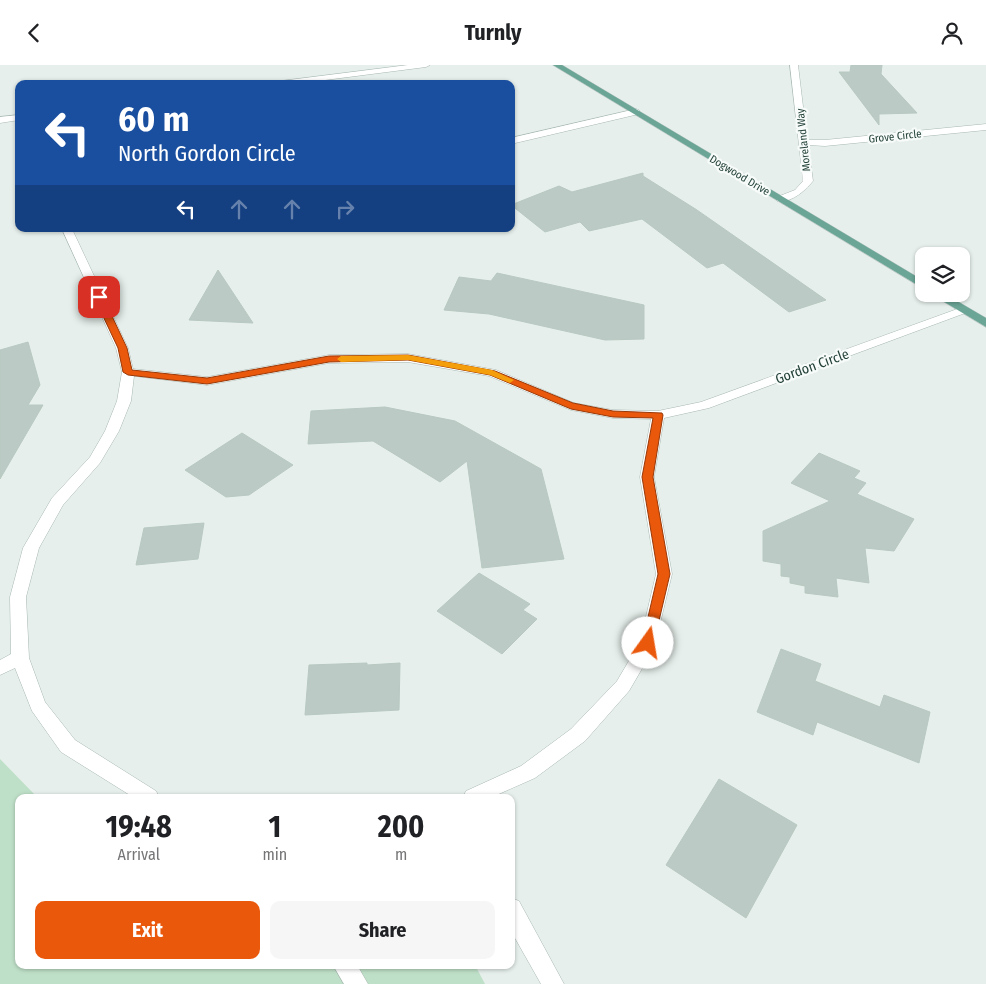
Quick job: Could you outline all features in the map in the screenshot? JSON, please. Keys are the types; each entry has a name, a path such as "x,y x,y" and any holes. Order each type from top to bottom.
{"main road":[{"name":"Dogwood Drive","path":"557,65 915,281"},
{"path":"950,302 986,323"}],"street":[{"path":"305,80 426,65"},
{"name":"Moreland Way","path":"780,199 798,192 808,181 794,65"},
{"path":"515,140 636,112"},
{"path":"0,120 15,119"},
{"name":"Grove Circle","path":"804,142 825,143 986,127"},
{"path":"68,232 122,348 128,372 124,401 112,431 95,459 57,502 31,548 18,597 20,659 38,706 68,746 144,794"},
{"name":"Gordon Circle","path":"128,372 207,381 329,359 408,358 492,373 571,406 613,414 658,415 704,405 964,310"},
{"path":"480,794 528,772 578,735 623,686 648,643 664,574 647,477 658,415"},
{"path":"0,668 20,659"},
{"path":"515,916 553,984"},
{"path":"347,969 357,984"}],"green space":[{"path":"0,759 34,794 15,794 15,969 477,969 485,984 0,984"}],"building":[{"path":"851,65 882,65 881,74 917,113 879,114 879,125 839,72 850,72"},
{"path":"643,173 643,176 697,210 826,300 789,312 723,263 707,268 642,219 589,231 580,222 545,232 515,208 515,203 559,186 572,192"},
{"path":"218,270 253,323 189,320"},
{"path":"497,273 644,305 644,339 605,340 489,314 444,310 459,277 491,281"},
{"path":"28,342 40,385 28,405 43,405 0,479 0,350"},
{"path":"385,407 455,421 541,469 564,559 482,568 467,461 440,482 373,441 308,444 311,411"},
{"path":"242,433 293,465 249,495 226,497 185,470"},
{"path":"819,453 860,471 854,478 866,483 857,494 914,519 894,551 865,548 869,583 836,578 838,597 805,593 805,586 790,583 790,577 781,576 781,564 763,561 763,531 830,501 791,483"},
{"path":"204,523 198,559 136,565 144,528"},
{"path":"479,573 530,604 523,610 537,619 502,654 437,611"},
{"path":"781,649 821,664 815,681 880,707 884,695 930,712 919,763 817,722 813,735 757,712"},
{"path":"367,663 367,665 400,663 399,710 305,715 309,665"},
{"path":"719,779 797,825 746,918 666,865"}],"slow traffic":[{"path":"341,359 408,358 492,373 510,380"}],"route":[{"path":"99,297 122,348 128,372 207,381 329,359 408,358 492,373 571,406 613,414 658,415 647,477 664,574 648,643"}]}
